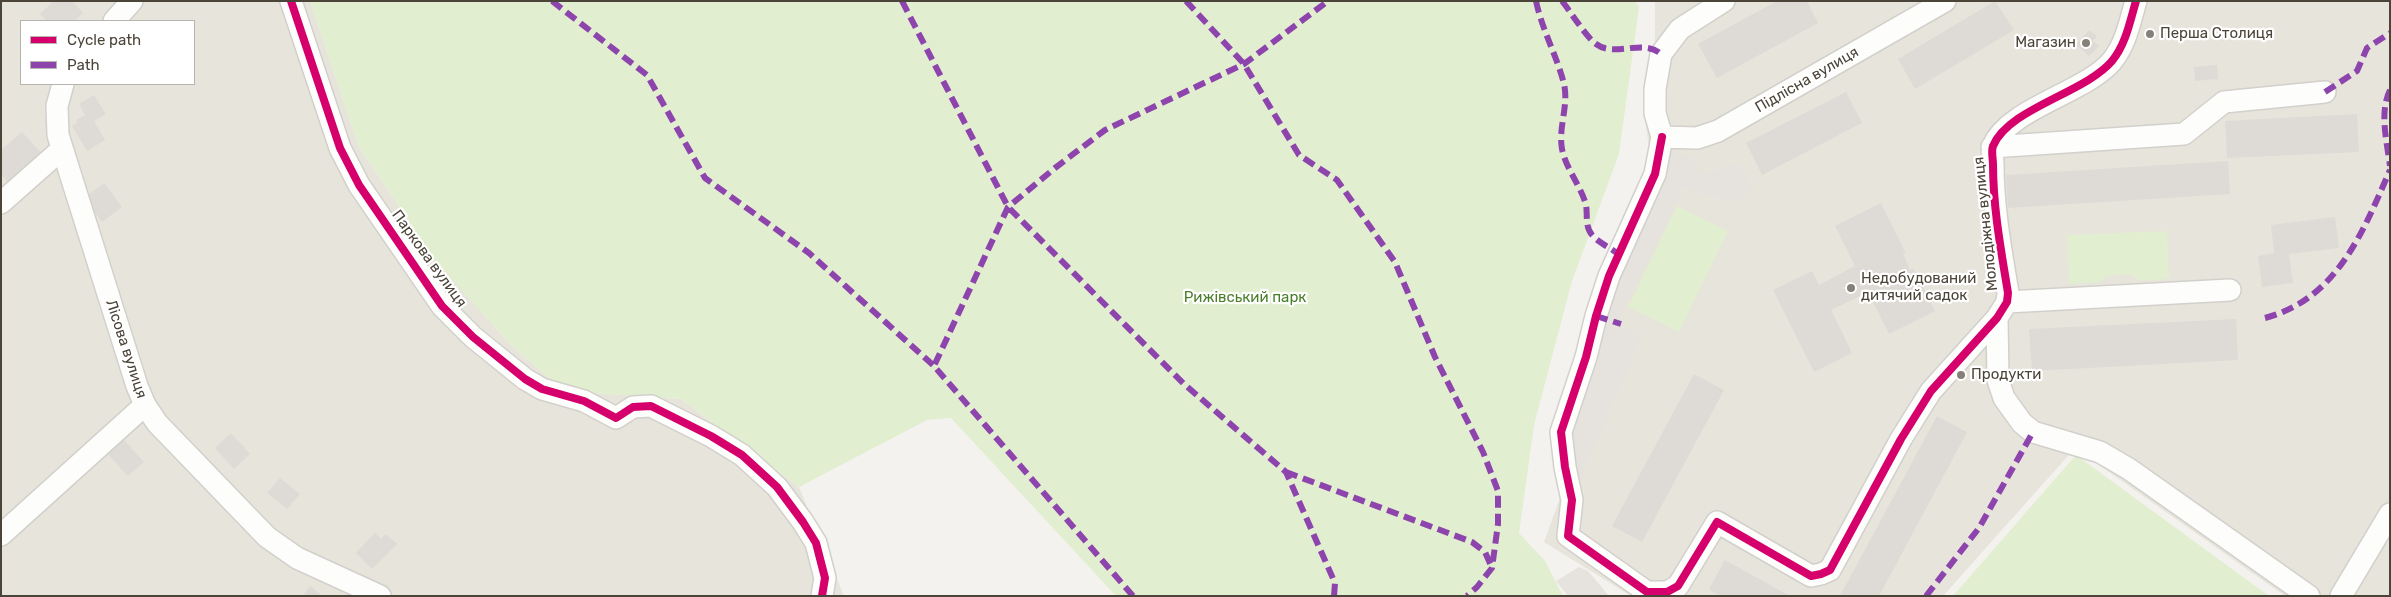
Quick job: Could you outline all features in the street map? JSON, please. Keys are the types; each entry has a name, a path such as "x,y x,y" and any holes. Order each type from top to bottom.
{"street":[{"path":"115,20 132,1"},
{"name":"Паркова вулиця","path":"291,1 340,148 359,184 442,306 501,361 542,389 584,401 616,418 633,408 651,406 711,436 742,455 776,487 803,522 816,543 825,578 822,596"},
{"path":"1724,1 1680,29 1660,54 1655,89 1655,113 1662,137 1655,174 1606,284 1586,356 1561,432 1565,467 1572,500 1568,536 1644,594 1667,592 1678,586 1717,522 1810,576 1830,570 1900,439 1931,390 2002,310 2230,290"},
{"name":"Підлісна вулиця","path":"1662,137 1697,138 1718,132 1944,1"},
{"name":"Молодіжна вулиця","path":"2136,1 2120,49 2107,67 2088,80 2018,119 2001,134 1992,147 1993,184 2008,292 2002,310 1998,380 2004,398 2022,423 2033,432 2100,452 2129,469 2309,596"},
{"name":"Лісова вулиця","path":"63,85 57,106 56,121 62,149 137,386 145,405 157,423 267,537 297,558 380,596"},
{"path":"1992,147 2184,134 2224,102 2325,92"},
{"path":"1,202 62,149"},
{"path":"1,535 145,405"},
{"path":"2341,596 2390,514"}],"shaded area":[{"path":"1,1 310,1 358,145 436,261 512,346 550,379 592,393 681,399 799,487 844,596 1,596"},
{"path":"1655,1 2390,1 2390,596 2285,596 2075,448 1943,596 1631,596 1544,542 1563,490 1554,436 1569,373 1602,274 1651,174 1645,120 1655,49"},
{"path":"1677,149 1684,156 1689,154 1704,175 1738,163 1751,191 1734,202 1682,188 1618,318 1616,324 1641,337 1580,480 1570,462 1567,426 1605,326 1608,308 1661,159"},
{"path":"1579,567 1588,571 1609,596 1568,596 1556,581"}],"green space":[{"name":"Рижівський парк","path":"310,1 1635,1 1639,7 1619,154 1572,281 1534,425 1519,533 1545,561 1563,596 1116,596 951,418 927,420 799,487 681,399 592,393 550,379 512,346 433,258 358,145"},
{"path":"1677,206 1728,231 1679,332 1628,307"},
{"path":"2167,231 2169,279 2138,281 2132,274 2107,276 2100,282 2069,284 2067,235"},
{"path":"2076,455 2269,596 1953,596"}],"building":[{"path":"54,1 72,1 83,13 75,20 46,20 40,14"},
{"path":"1777,1 1807,1 1818,23 1717,78 1698,44"},
{"path":"1995,1 2014,30 1915,89 1898,59"},
{"name":"Магазин","path":"2089,30 2097,36 2093,41 2099,46 2089,56 2076,45"},
{"path":"2217,65 2218,79 2195,81 2194,67"},
{"path":"1846,92 1862,123 1762,175 1746,143"},
{"path":"94,95 106,114 94,121 105,140 87,151 72,126 78,122 76,120 85,115 79,104"},
{"path":"2357,114 2359,152 2227,158 2225,121"},
{"path":"22,132 43,155 10,184 1,175 1,150"},
{"path":"2228,161 2230,194 2008,208 2006,175"},
{"path":"104,183 122,207 102,222 84,198"},
{"name":"Недобудований дитячий садок","path":"1881,203 1906,253 1903,254 1910,270 1913,268 1935,311 1889,334 1868,292 1831,310 1852,353 1814,372 1773,290 1812,271 1819,285 1855,266 1835,226"},
{"path":"2335,217 2339,248 2289,254 2293,283 2262,287 2258,256 2274,253 2271,225"},
{"path":"2236,319 2238,360 2032,371 2029,329"},
{"path":"1694,374 1724,390 1642,542 1612,526"},
{"path":"1937,416 1967,432 1879,596 1840,596"},
{"path":"231,433 250,454 234,469 215,448"},
{"path":"124,440 144,462 128,476 108,454"},
{"path":"280,478 300,494 287,509 267,493"},
{"path":"375,533 381,539 386,534 397,544 372,569 356,553"},
{"path":"1725,560 1790,596 1720,596 1709,589"},
{"path":"310,586 323,596 303,596"}],"marked path":[{"path":"552,1 647,75 705,178 809,253 934,366"},
{"path":"902,1 1008,207 1184,384 1286,472 1335,583 1334,596"},
{"path":"1186,1 1244,64 1299,155 1337,180 1395,262 1435,357 1483,452 1498,491 1498,524 1492,568 1467,596"},
{"path":"1133,596 934,366 1008,207 1105,130 1244,64 1328,1"},
{"path":"1536,1 1564,84 1565,100 1561,133 1564,156 1584,198 1589,230 1594,237 1619,255"},
{"path":"1562,1 1583,30 1596,44 1612,49 1646,48 1661,54"},
{"path":"2325,92 2357,71 2367,48 2390,33"},
{"path":"2390,90 2384,117 2390,166"},
{"path":"2265,318 2290,309 2311,296 2329,279 2358,239 2390,170"},
{"path":"1596,316 1621,324"},
{"path":"1926,596 1979,528 2033,432"},
{"path":"1286,472 1472,542 1485,552 1492,568"}],"cycle path":[{"path":"291,1 340,148 359,185 442,306 473,337 525,379 542,389 584,401 616,418 633,407 651,406 711,436 742,455 777,487 816,543 825,578 822,596"},
{"path":"1662,137 1655,174 1609,276 1596,316 1586,357 1561,432 1565,467 1572,500 1568,536 1647,592 1667,592 1678,586 1717,522 1811,576 1821,574 1830,570 1901,439 1931,391 1997,318 2007,302 2008,293 1994,197 1993,146 2002,133 2015,121 2084,82 2100,72 2112,61 2124,40 2136,1"}],"place":[{"name":"Перша Столиця","path":"2150,34"},
{"name":"Магазин","path":"2086,43"},
{"name":"Недобудований дитячий садок","path":"1851,288"},
{"name":"Продукти","path":"1961,375"}]}
